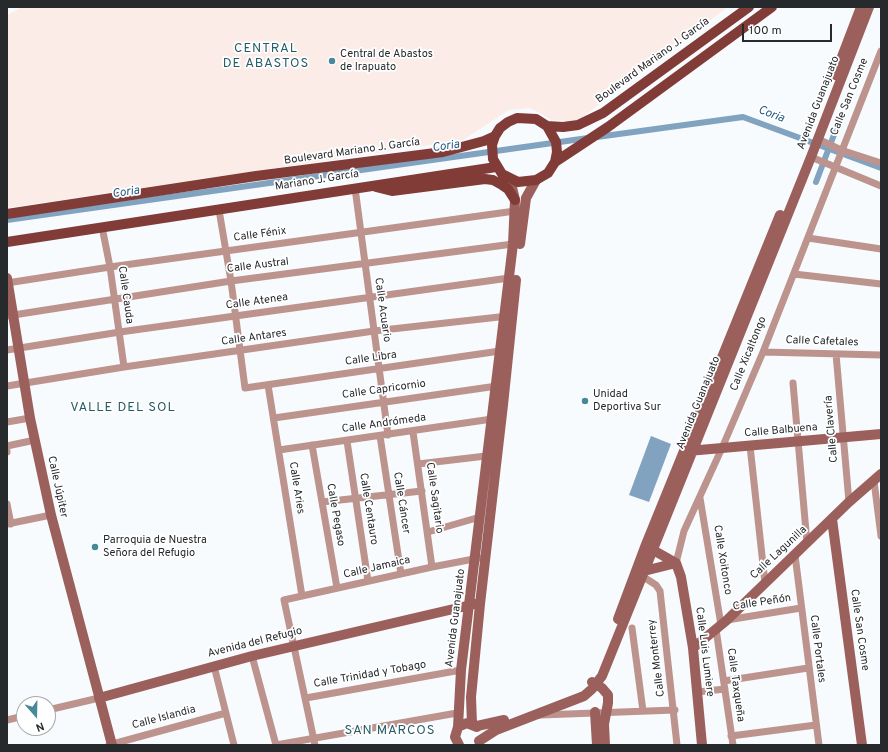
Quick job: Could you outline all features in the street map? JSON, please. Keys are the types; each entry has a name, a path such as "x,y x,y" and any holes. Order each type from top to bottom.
{"main road":[{"name":"Boulevard Mariano J. García","path":"7,214 256,176 443,152 493,141 504,125 517,118 526,117 536,119 550,130 578,125 603,113 749,7"},
{"path":"556,157 579,146 608,127 772,7"},
{"path":"493,141 495,163 510,179 528,182 536,180 548,173 556,157 556,142 550,130"},
{"name":"Mariano J. García","path":"7,242 220,210 368,186 495,163"},
{"path":"368,186 392,191 484,179 493,180 502,184 508,189 515,200"}],"street":[{"name":"Avenida Guanajuato","path":"815,148 861,7"},
{"name":"Avenida Guanajuato","path":"536,180 529,191 523,211 508,316 500,351 497,386 486,456 478,532 480,558 475,604 471,696 474,725 496,722 577,692 597,681 602,661 815,148 869,7"},
{"name":"Calle San Cosme","path":"840,150 881,50"},
{"path":"815,148 840,150 881,163"},
{"path":"815,148 834,166 881,186"},
{"name":"Calle Xicaltongo","path":"676,563 684,532 763,352 808,238 840,150"},
{"name":"Avenida Guanajuato","path":"480,558 489,533 508,316 516,211 510,179"},
{"name":"Calle Acuario","path":"355,188 388,435"},
{"path":"220,210 240,352"},
{"name":"Calle Fénix","path":"7,282 516,211"},
{"name":"Calle Cauda","path":"102,227 110,267 124,367"},
{"path":"808,238 881,249"},
{"name":"Calle Austral","path":"10,316 231,281 513,244"},
{"path":"794,274 881,284"},
{"name":"Calle Atenea","path":"7,350 120,332 510,278"},
{"name":"Calle Júpiter","path":"7,282 10,316 18,348 30,418 51,515 110,745"},
{"name":"Calle Antares","path":"7,386 124,367 240,352 374,332 508,316"},
{"name":"Calle Libra","path":"240,352 245,388 500,351"},
{"name":"Calle Cafetales","path":"763,352 881,355"},
{"name":"Calle Clavería","path":"836,354 849,502"},
{"path":"793,383 807,543"},
{"name":"Calle Aries","path":"268,385 302,596"},
{"name":"Calle Capricornio","path":"274,418 383,401 497,386"},
{"path":"7,422 30,418"},
{"name":"Calle Andrómeda","path":"279,450 413,432 492,419"},
{"name":"Calle Sagitario","path":"413,432 432,567"},
{"name":"Calle Balbuena","path":"688,451 881,434"},
{"name":"Calle Cáncer","path":"380,436 401,574"},
{"path":"7,446 35,440"},
{"name":"Calle Centauro","path":"347,441 368,581"},
{"name":"Calle Pegaso","path":"312,445 336,588"},
{"path":"750,446 765,583"},
{"name":"Avenida Guanajuato","path":"478,743 490,732 584,696 597,681 653,550 688,451"},
{"path":"418,464 486,456"},
{"path":"877,478 881,536"},
{"name":"Calle Lagunilla","path":"693,648 795,555 849,502 877,478"},
{"path":"322,502 422,491"},
{"name":"Calle Xoitonco","path":"700,498 721,624"},
{"path":"7,504 9,524 51,515"},
{"path":"428,532 480,517"},
{"name":"Calle San Cosme","path":"832,519 862,745"},
{"path":"478,532 489,533"},
{"path":"653,550 676,563"},
{"name":"Calle Portales","path":"795,555 808,668 819,745"},
{"name":"Calle Jamaica","path":"294,646 284,600 432,567 480,558"},
{"path":"643,574 676,563"},
{"name":"Calle Luis Lumiere","path":"676,563 681,577 693,648 702,745"},
{"name":"Calle Monterrey","path":"643,574 660,591 675,710 677,745"},
{"name":"Avenida Guanajuato","path":"459,745 455,737 458,727 461,670 475,604"},
{"name":"Avenida del Refugio","path":"56,708 99,698 252,656 475,604"},
{"name":"Calle Peñón","path":"721,624 801,608"},
{"name":"Calle Taxqueña","path":"721,624 724,681 733,745"},
{"path":"632,628 643,711"},
{"path":"294,646 315,742"},
{"path":"252,656 276,745 315,742 458,713"},
{"path":"214,666 234,745"},
{"path":"724,681 808,668"},
{"name":"Calle Trinidad y Tobago","path":"306,698 461,670"},
{"path":"597,681 606,692 608,699 604,724 605,745"},
{"path":"698,692 725,689"},
{"path":"533,715 675,710"},
{"path":"595,712 597,745"},
{"name":"Calle Islandia","path":"110,745 226,713"},
{"path":"458,727 464,723 474,725 480,733 478,743"},
{"path":"731,736 816,725"}],"shaded area":[{"name":"Central de Abastos de Irapuato","path":"22,7 728,7 580,119 568,121 552,120 530,108 509,110 463,140 7,208 7,15"}],"water":[{"path":"651,436 671,444 649,502 629,495"}],"waterway":[{"name":"Coria","path":"597,137 743,117 881,168"},
{"name":"Coria","path":"816,182 840,119"},
{"name":"Coria","path":"7,220 588,138"}],"place":[{"name":"Central de Abastos de Irapuato","path":"332,61"},
{"name":"Unidad Deportiva Sur","path":"585,401"},
{"name":"Parroquia de Nuestra Señora del Refugio","path":"95,547"}],"district":[{"name":"CENTRAL DE ABASTOS","path":"266,56"},
{"name":"VALLE DEL SOL","path":"123,408"},
{"name":"SAN MARCOS","path":"390,731"}]}
